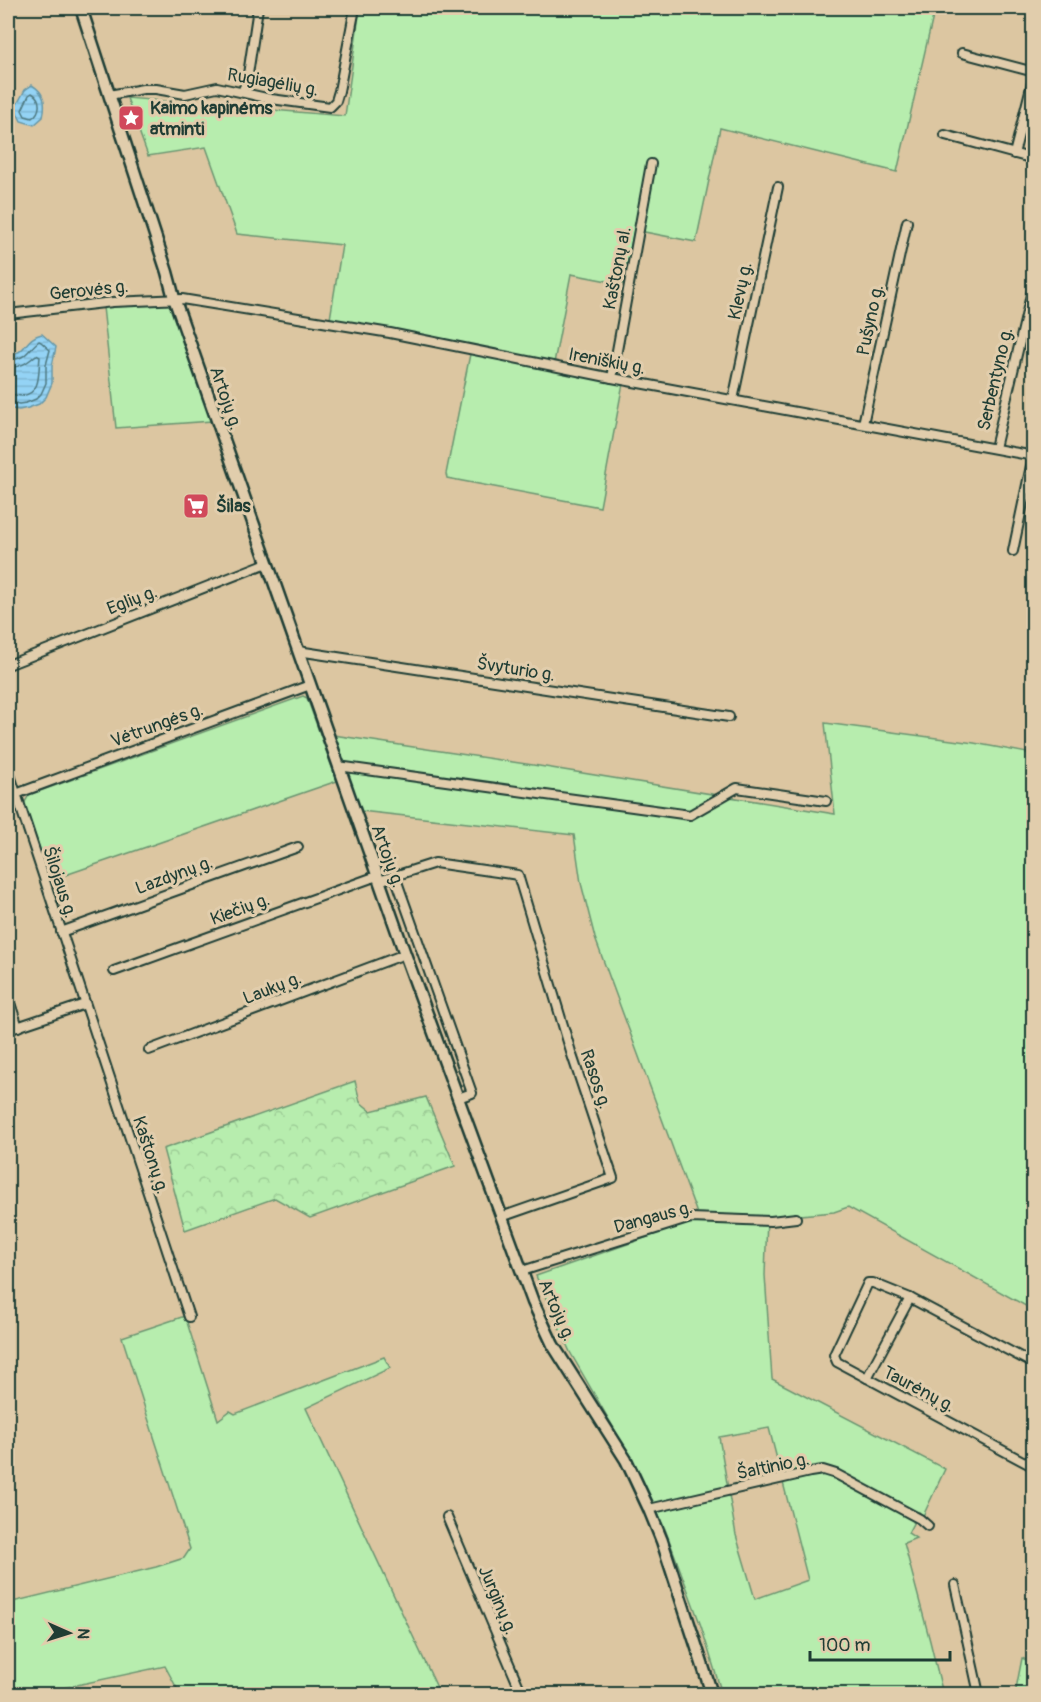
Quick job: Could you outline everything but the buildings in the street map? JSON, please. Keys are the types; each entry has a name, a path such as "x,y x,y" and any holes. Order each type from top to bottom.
{"main road":[{"name":"Artojų g.","path":"81,8 168,272 174,298 338,766 501,1217 533,1302 553,1345 626,1460 649,1509 712,1695"}],"street":[{"path":"242,92 247,81 258,8"},
{"name":"Rugiagėlių g.","path":"109,95 143,89 185,94 217,87 271,99 330,107 339,91 355,8"},
{"path":"962,53 1034,73 1014,154"},
{"path":"945,135 1034,159"},
{"name":"Kaštonų al.","path":"612,378 651,164"},
{"name":"Klevų g.","path":"732,400 778,187"},
{"name":"Pušyno g.","path":"862,424 907,222"},
{"name":"Serbentyno g.","path":"995,448 1034,282"},
{"name":"Gerovės g.","path":"8,314 113,302 174,298"},
{"name":"Ireniškių g.","path":"174,298 390,333 612,378 1033,456"},
{"path":"1013,551 1033,456"},
{"name":"Eglių g.","path":"8,665 267,563"},
{"name":"Švyturio g.","path":"298,651 729,717"},
{"name":"Vėtrungės g.","path":"16,794 310,685"},
{"path":"338,766 690,815 737,788 826,801"},
{"name":"Šilojaus g.","path":"8,769 85,1004"},
{"name":"Lazdynų g.","path":"61,932 298,847"},
{"name":"Kiečių g.","path":"114,971 378,878 395,876 435,863 518,875"},
{"name":"Rasos g.","path":"501,1217 613,1178 571,1052 518,875"},
{"path":"395,876 472,1093 458,1098"},
{"name":"Laukų g.","path":"149,1050 405,954"},
{"path":"8,997 18,1027"},
{"path":"8,1030 85,1004"},
{"name":"Kaštonų g.","path":"85,1004 189,1317"},
{"name":"Dangaus g.","path":"522,1271 691,1218 771,1221 796,1218"},
{"path":"867,1378 837,1362 834,1355 868,1283 910,1298 1034,1364"},
{"name":"Taurėnų g.","path":"910,1298 867,1378 1034,1467"},
{"name":"Šaltinio g.","path":"649,1509 824,1470 836,1474 920,1519 928,1526"},
{"name":"Jurginų g.","path":"447,1517 522,1695"},
{"path":"955,1585 979,1695"}],"green space":[{"path":"360,8 935,8 897,172 720,128 696,242 634,230 623,284 571,274 554,363 330,319 342,245 237,234 206,147 148,156 127,98 345,116"},
{"path":"164,303 173,307 212,421 116,428 103,307"},
{"path":"470,354 623,383 600,507 447,478"},
{"path":"303,696 307,698 337,781 51,880 24,804 29,795"},
{"path":"825,723 974,743 1033,754 1033,1310 848,1207 834,1212 767,1218 765,1275 772,1379 945,1469 923,1516 919,1512 908,1533 916,1538 904,1543 943,1694 722,1694 701,1626 665,1529 627,1451 570,1352 536,1276 699,1219 595,938 581,883 574,835 361,811 333,735 835,814","holes":["769,1428 808,1580 755,1599 736,1535 719,1437"]},
{"path":"355,1081 360,1102 371,1111 426,1097 455,1166 310,1218 275,1198 185,1230 163,1149"},
{"path":"185,1316 218,1420 230,1411 235,1414 384,1357 390,1368 306,1408 440,1694 180,1694 165,1666 35,1694 8,1694 8,1603 156,1567 184,1558 190,1549 122,1337"},
{"path":"1022,1658 1033,1663 1033,1694 1015,1694"}],"water":[{"path":"32,85 40,91 44,103 43,117 34,125 21,121 15,108 25,90"},
{"path":"42,334 56,347 52,366 52,383 46,397 39,404 19,410 12,409 8,406 8,353 19,352 31,339"}],"place":[{"name":"Kaimo kapinėms atminti","path":"131,118"},
{"name":"Šilas","path":"196,506"}]}
